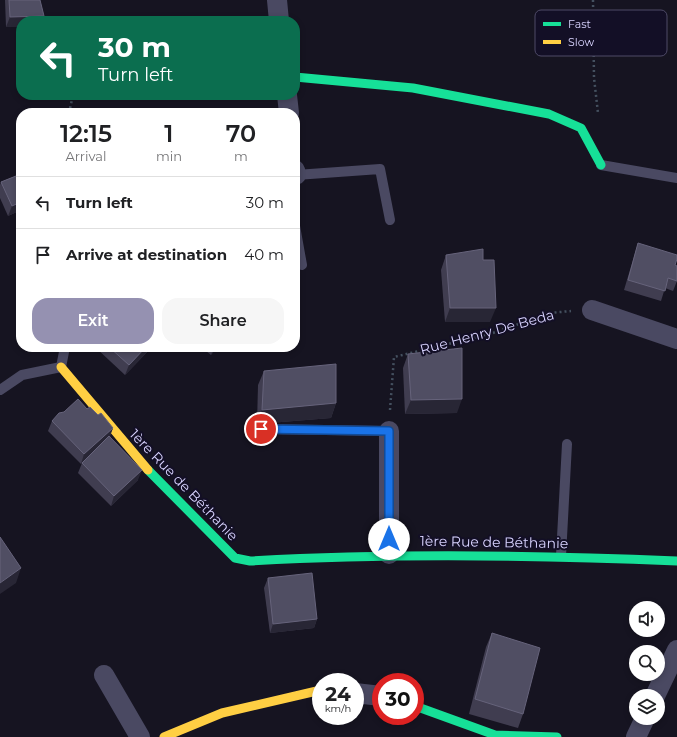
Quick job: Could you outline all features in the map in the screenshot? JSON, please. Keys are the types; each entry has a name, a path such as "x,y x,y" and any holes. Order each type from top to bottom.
{"street":[{"path":"277,0 279,16"},
{"path":"300,77 412,88 549,114 581,128 601,165"},
{"path":"592,310 677,339"},
{"name":"1ère Rue de Béthanie","path":"61,367 140,462 235,558 250,562 389,554 561,556 677,561"},
{"path":"389,431 389,554"},
{"path":"658,689 677,650"},
{"path":"104,675 140,737"},
{"path":"164,737 222,713 312,692"},
{"path":"424,709 495,736 557,737"},
{"path":"636,737 642,725"}],"lane":[{"path":"601,165 677,178"},
{"path":"300,174 380,169 390,220"},
{"path":"300,254 302,265"},
{"path":"0,390 22,375 61,367 64,352"},
{"path":"261,429 389,431"},
{"path":"561,556 567,444"}],"path":[{"path":"593,0 593,10"},
{"path":"594,56 594,78 598,115"},
{"name":"Rue Henry De Beda","path":"389,431 394,356 490,334 550,313 592,310"}],"building":[{"path":"9,0 40,0 44,16 10,17"},
{"path":"16,176 16,204 12,206 1,182"},
{"path":"638,243 677,255 675,265 677,266 677,281 668,278 665,291 628,280"},
{"path":"483,249 483,260 494,260 496,308 450,308 446,255"},
{"path":"462,348 462,399 411,400 408,354"},
{"path":"115,352 141,352 129,365"},
{"path":"336,364 336,403 262,410 264,371"},
{"path":"78,399 87,409 90,407 98,415 101,413 113,428 84,454 52,421 59,413 64,412"},
{"path":"109,436 142,470 114,496 82,463"},
{"path":"0,537 21,568 0,583"},
{"path":"312,573 317,619 273,624 268,578"},
{"path":"492,633 540,648 523,714 475,699"}],"traffic: fast":[{"path":"300,77 413,88 549,114 581,128 601,165"},
{"path":"148,470 235,558 250,561 303,558 410,556 570,557 677,561"},
{"path":"424,709 495,735 557,737"}],"traffic: slow":[{"path":"61,367 148,470"},
{"path":"164,737 222,713 312,692"}],"route":[{"path":"261,429 389,431 389,539"}]}
